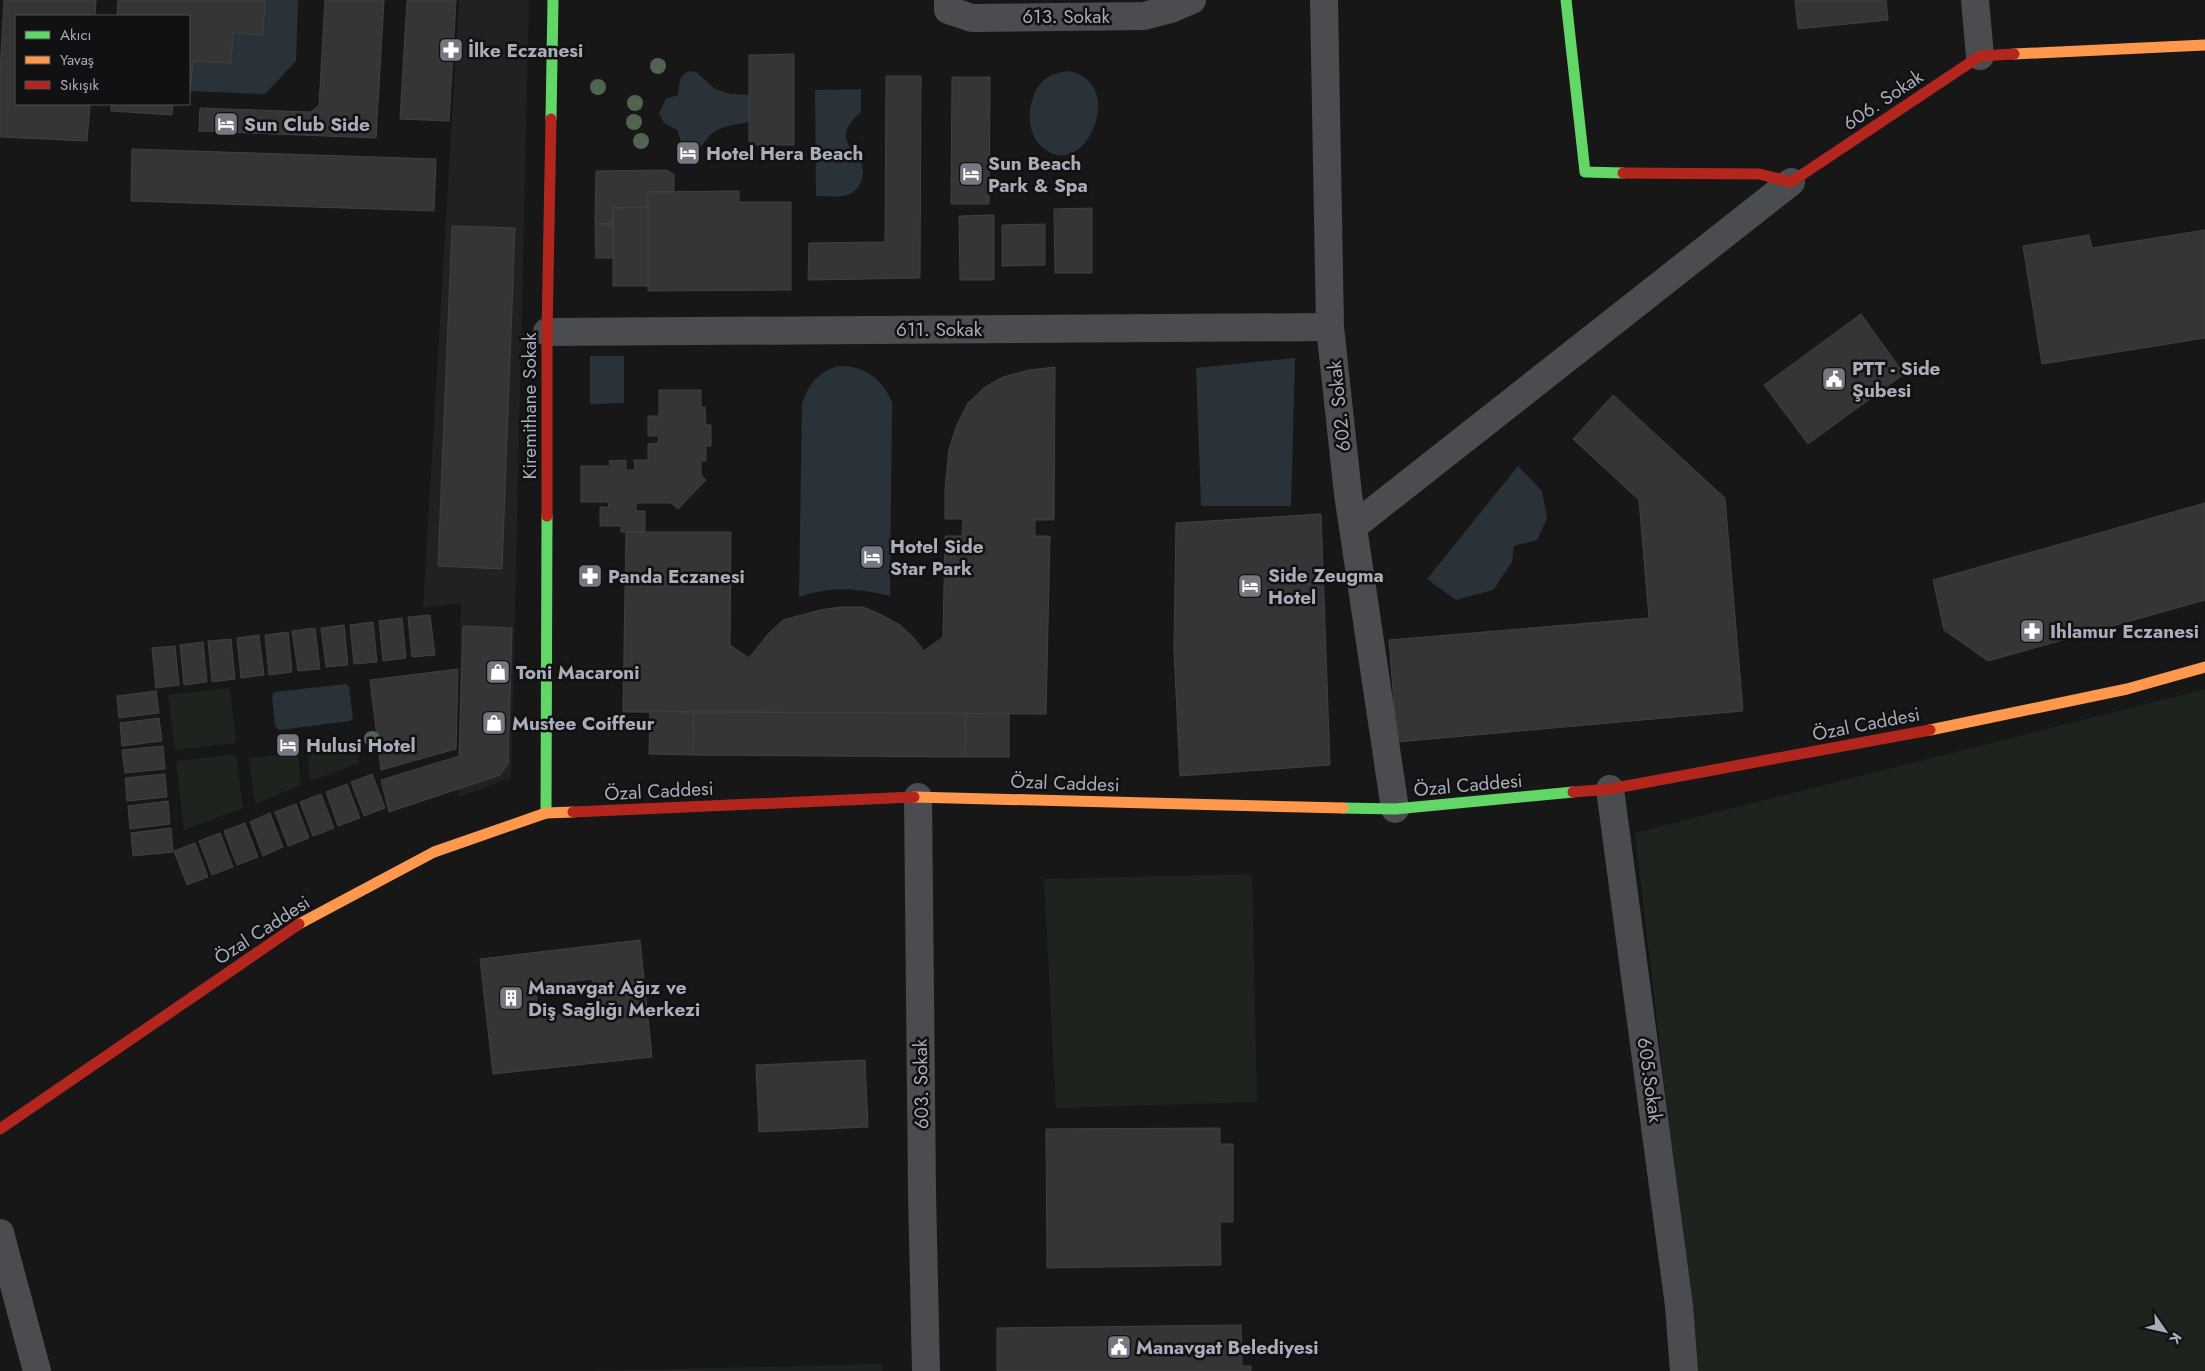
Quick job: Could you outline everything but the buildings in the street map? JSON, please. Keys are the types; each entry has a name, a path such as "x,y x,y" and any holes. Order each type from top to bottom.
{"street":[{"name":"Kiremithane Sokak","path":"546,813 547,332 553,0"},
{"name":"613. Sokak","path":"948,0 948,10 972,18 1144,16 1171,10 1192,0"},
{"name":"602. Sokak","path":"1324,0 1330,327 1354,526 1395,809"},
{"path":"1566,0 1585,172 1758,174 1791,182"},
{"path":"1975,0 1980,56 2205,45"},
{"name":"606. Sokak","path":"1791,182 1980,56"},
{"path":"1354,526 1791,182"},
{"name":"611. Sokak","path":"547,332 1330,327"},
{"name":"Özal Caddesi","path":"0,1129 300,923 434,852 546,813 918,796 1395,809 1610,789 1967,723 2127,689 2205,668"},
{"name":"605.Sokak","path":"1610,789 1679,1306 1684,1371"},
{"name":"603. Sokak","path":"918,796 922,1192 926,1371"},
{"path":"0,1233 37,1371"}],"shaded area":[{"path":"259,0 298,0 296,61 265,94 190,91 190,56 227,58 229,29"},
{"path":"459,0 529,0 511,778 458,797 461,603 423,608"},
{"path":"690,71 696,72 715,89 731,94 750,95 750,122 718,130 711,134 700,148 693,151 683,147 677,130 664,123 659,113 666,99 678,95 681,78"},
{"path":"1068,71 1087,79 1096,94 1098,111 1093,129 1084,144 1071,154 1055,155 1039,144 1035,138 1030,122 1031,105 1037,89 1044,80 1054,74"},
{"path":"861,89 861,112 853,119 846,134 847,142 862,165 863,176 859,186 852,193 843,196 816,196 815,90"},
{"path":"590,356 624,356 624,403 590,404"},
{"path":"1295,358 1291,506 1201,506 1196,368"},
{"path":"838,366 856,368 871,375 883,386 892,402 890,596 844,589 811,593 799,597 802,404 810,385 824,372"},
{"path":"1518,466 1542,491 1547,518 1537,540 1514,546 1512,562 1493,590 1456,600 1427,579"},
{"path":"346,684 349,687 353,718 350,721 279,730 275,726 272,696 274,692"},
{"path":"230,688 236,743 175,750 168,695"},
{"path":"2205,689 2205,1371 1698,1371 1635,833"},
{"path":"358,746 359,763 310,781 307,752"},
{"path":"298,753 301,785 255,804 249,758"},
{"path":"236,754 243,808 184,830 176,761"},
{"path":"1252,874 1257,1102 1056,1108 1044,879"},
{"path":"882,1364 882,1371 591,1371"}],"traffic: fast":[{"path":"551,119 553,0"},
{"path":"1566,0 1585,172 1623,173"},
{"path":"546,813 547,516"},
{"path":"1343,808 1395,809 1573,792"}],"traffic: slow":[{"path":"2014,54 2205,45"},
{"path":"1930,730 2127,689 2205,667"},
{"path":"914,797 1343,808"},
{"path":"299,924 434,852 546,813 573,812"}],"traffic: jam":[{"path":"1623,173 1759,174 1791,182 1980,56 2014,54"},
{"path":"547,516 547,332 551,119"},
{"path":"1573,792 1610,789 1930,730"},
{"path":"573,812 914,797"},
{"path":"0,1129 299,924"}],"place":[{"name":"İlke Eczanesi","path":"451,50"},
{"name":"Sun Club Side","path":"226,124"},
{"name":"Hotel Hera Beach","path":"688,153"},
{"name":"Sun Beach Park & Spa","path":"971,174"},
{"name":"PTT - Side Şubesi","path":"1834,379"},
{"name":"Hotel Side Star Park","path":"872,557"},
{"name":"Panda Eczanesi","path":"590,576"},
{"name":"Side Zeugma Hotel","path":"1250,586"},
{"name":"Ihlamur Eczanesi","path":"2032,631"},
{"name":"Toni Macaroni","path":"498,672"},
{"name":"Mustee Coiffeur","path":"494,723"},
{"name":"Hulusi Hotel","path":"288,745"},
{"name":"Manavgat Ağız ve Diş Sağlığı Merkezi","path":"511,998"},
{"name":"Manavgat Belediyesi","path":"1119,1347"}]}
